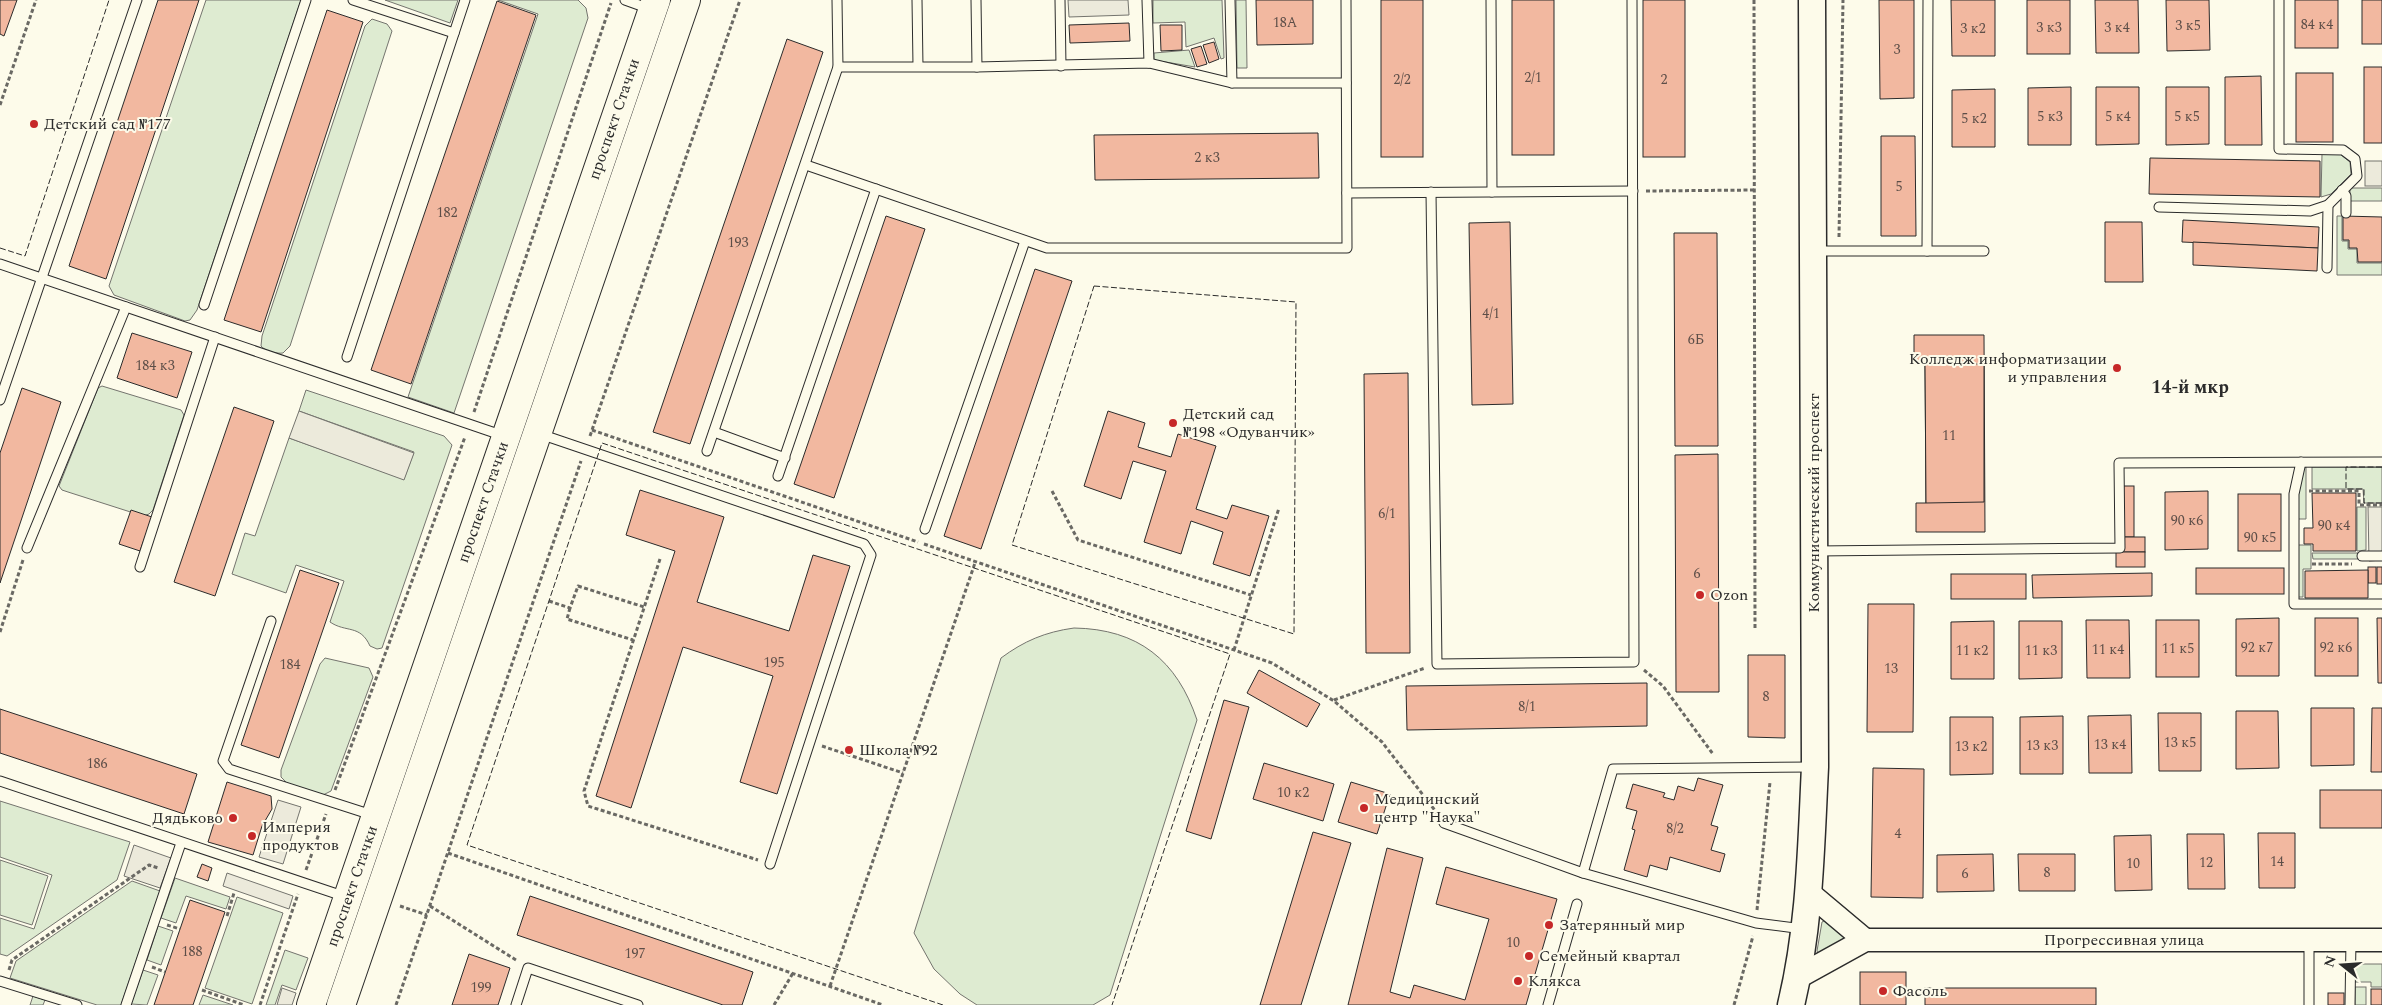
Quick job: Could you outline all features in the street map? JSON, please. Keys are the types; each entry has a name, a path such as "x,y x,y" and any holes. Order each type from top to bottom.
{"main road":[{"name":"проспект Стачки","path":"341,1005 686,0"},
{"name":"Коммунистический проспект","path":"1790,1005 1798,977 1809,893 1815,767 1812,0"},
{"name":"проспект Стачки","path":"311,1005 654,5"},
{"path":"387,783 414,793"}],"street":[{"path":"1798,977 1865,940 1809,893"},
{"name":"Прогрессивная улица","path":"1865,940 2382,940"}],"lane":[{"path":"0,400 137,0"},
{"path":"204,305 306,0"},
{"path":"353,0 454,33"},
{"path":"347,357 465,0"},
{"path":"625,0 654,5"},
{"path":"707,451 838,67 837,0"},
{"path":"917,0 918,66"},
{"path":"976,0 977,67"},
{"path":"1060,0 1062,66"},
{"path":"1147,0 1149,63"},
{"path":"1230,0 1232,83"},
{"path":"806,165 1048,248 1347,248 1346,0"},
{"path":"1491,0 1492,192"},
{"path":"1432,192 1437,664 1634,662 1632,0"},
{"path":"1927,251 1928,0"},
{"path":"2159,207 2310,211 2328,205 2357,176 2355,159 2343,150 2279,150 2279,0"},
{"path":"838,67 1062,66 1149,63 1232,83 1346,83"},
{"path":"778,476 876,189"},
{"path":"2342,190 2346,196 2346,214"},
{"path":"1346,193 1633,191"},
{"path":"2327,268 2328,205"},
{"path":"925,529 1025,241"},
{"path":"1813,251 1984,251"},
{"path":"0,264 505,437"},
{"path":"27,548 126,307"},
{"path":"140,567 215,337"},
{"path":"714,432 784,458"},
{"path":"537,433 864,544 871,555 770,864"},
{"path":"2301,462 2294,494 2294,604 2382,604"},
{"path":"1815,551 2120,548 2119,463 2382,462"},
{"path":"2362,556 2382,556"},
{"path":"271,621 224,761 228,769 375,816"},
{"path":"1583,873 1613,769 1772,769 1815,767"},
{"path":"0,781 348,898"},
{"path":"1444,822 1583,873 1756,923 1805,929"},
{"path":"126,1005 181,843"},
{"path":"1548,1005 1577,904"},
{"path":"2309,940 2309,1005"},
{"path":"2350,940 2350,1005"},
{"path":"516,1005 528,968 638,1005"},
{"path":"2,982 76,1005"}],"path":[{"path":"0,105 36,0"},
{"path":"260,1005 302,882 469,424 612,0"},
{"path":"396,1005 740,0"},
{"path":"1754,0 1756,190 1755,629"},
{"path":"1839,251 1843,0"},
{"path":"1633,191 1756,190"},
{"path":"592,430 975,563 1272,663 1334,701 1382,742 1444,822"},
{"path":"1052,491 1078,540 1251,595"},
{"path":"2308,491 2359,491 2359,505 2382,505"},
{"path":"1234,650 1279,508"},
{"path":"0,632 27,548"},
{"path":"2312,564 2362,564 2362,556"},
{"path":"660,559 584,791 588,806 770,864"},
{"path":"830,986 975,563"},
{"path":"633,640 567,619 570,608 578,586 644,608"},
{"path":"549,601 570,608"},
{"path":"1634,662 1663,686 1723,768"},
{"path":"1334,701 1437,664"},
{"path":"810,742 903,773"},
{"path":"1734,1005 1756,923 1772,769"},
{"path":"448,853 884,1005"},
{"path":"2,982 12,960 149,865 172,872"},
{"path":"227,916 234,894"},
{"path":"430,906 528,968"},
{"path":"774,1005 792,973"},
{"path":"202,990 244,1005"}],"green space":[{"path":"206,0 301,0 197,310 190,320 185,321 114,295 109,286"},
{"path":"385,0 458,0 450,23"},
{"path":"498,0 578,0 586,8 588,18 454,413 408,397 538,14"},
{"path":"1153,0 1222,0 1224,58 1221,59 1214,38 1186,47 1185,22 1153,23"},
{"path":"1236,0 1246,0 1247,68 1237,68"},
{"path":"372,19 387,24 392,31 290,346 283,353 271,352 261,346 262,336 365,26"},
{"path":"1189,50 1195,67 1154,60 1154,53"},
{"path":"2322,154 2340,154 2350,162 2351,174 2331,194 2321,197"},
{"path":"2350,188 2382,188 2382,201 2350,201"},
{"path":"2337,216 2342,216 2342,241 2348,241 2348,249 2357,249 2357,263 2382,263 2382,275 2337,275"},
{"path":"102,386 181,410 184,415 153,510 149,514 143,516 62,490 59,486 98,388"},
{"path":"306,390 444,436 452,445 382,648 377,649 370,646 366,639 357,632 330,622 344,581 296,565 286,593 232,574 245,533 255,536 289,438 404,479 414,452 299,411"},
{"path":"2303,467 2306,467 2306,519 2297,519 2296,495"},
{"path":"2312,467 2382,467 2382,503 2364,503 2363,489 2312,489"},
{"path":"2357,507 2366,507 2366,550 2357,551"},
{"path":"2297,545 2311,545 2311,569 2303,569 2303,597 2297,597"},
{"path":"2312,553 2358,553 2358,559 2313,559"},
{"path":"1074,628 1117,634 1136,642 1152,652 1178,680 1189,699 1197,720 1110,995 1093,1005 977,1005 960,994 934,969 914,933 1001,658 1035,638"},
{"path":"325,658 369,668 373,677 331,791 323,795 287,783 281,777 281,770 320,664"},
{"path":"0,801 130,842 117,880 7,956 0,954 0,918 34,929 52,875 0,857"},
{"path":"0,860 48,876 32,925 0,915"},
{"path":"175,878 230,897 226,909 186,896 176,923 161,918"},
{"path":"132,881 160,891 121,1005 97,1005 10,978 16,961"},
{"path":"237,897 283,913 252,1004 205,988"},
{"path":"1826,920 1850,941 1819,955 1817,951 1822,922"},
{"path":"158,926 173,931 161,965 147,960"},
{"path":"285,950 308,958 296,990 282,985 275,1005 266,1005"},
{"path":"2354,964 2382,964 2382,987 2371,987 2371,982 2355,982"},
{"path":"143,970 158,975 147,1005 131,1004"},
{"path":"2355,987 2366,987 2366,1005 2355,1005"},
{"path":"203,995 233,1005 199,1005"},
{"path":"33,996 45,1000 43,1005 30,1005"}],"shaded area":[{"path":"1068,0 1128,0 1129,15 1069,17"},
{"path":"2365,161 2382,161 2382,186 2365,186"},
{"path":"299,411 414,453 404,480 289,438"},
{"path":"2368,507 2382,507 2382,560 2369,561"},
{"path":"278,800 301,807 283,864 259,857"},
{"path":"134,845 171,858 160,888 124,876"},
{"path":"227,873 293,896 289,909 223,886"},
{"path":"282,988 296,993 292,1005 277,1005"}],"building":[{"path":"0,0 17,0 4,36 0,34"},
{"path":"158,0 199,0 106,279 69,266"},
{"path":"1256,0 1313,0 1313,44 1257,45"},
{"path":"1381,0 1423,0 1423,157 1381,157"},
{"path":"1512,0 1554,0 1554,155 1512,155"},
{"path":"1643,0 1685,0 1685,157 1643,157"},
{"path":"1879,0 1914,0 1914,98 1880,99"},
{"path":"1951,0 1995,0 1995,56 1952,56"},
{"path":"2027,0 2070,0 2070,54 2027,54"},
{"path":"2095,0 2138,0 2139,53 2096,53"},
{"path":"2166,0 2209,0 2210,50 2167,51"},
{"path":"2295,0 2338,0 2338,48 2295,48"},
{"path":"2362,0 2382,0 2382,44 2362,44"},
{"path":"497,1 536,15 411,384 371,370"},
{"path":"327,10 363,22 261,332 224,320"},
{"path":"1129,23 1130,41 1070,43 1069,25"},
{"path":"1160,25 1182,25 1182,50 1161,51"},
{"path":"787,39 823,52 690,444 653,432"},
{"path":"1214,42 1219,59 1209,63 1203,45"},
{"path":"1201,46 1207,64 1197,67 1191,49"},
{"path":"2364,67 2382,67 2382,143 2364,143"},
{"path":"2296,73 2333,73 2333,142 2296,142"},
{"path":"2261,76 2262,145 2225,145 2225,77"},
{"path":"2071,87 2071,145 2028,145 2028,88"},
{"path":"2096,87 2139,87 2139,144 2096,145"},
{"path":"2166,87 2209,87 2209,144 2166,145"},
{"path":"1995,89 1995,147 1952,147 1952,90"},
{"path":"1318,133 1319,178 1095,180 1094,135"},
{"path":"1881,136 1915,136 1916,236 1881,236"},
{"path":"2150,158 2320,161 2320,197 2149,194"},
{"path":"886,216 925,229 834,498 794,484"},
{"path":"2343,216 2382,217 2382,262 2358,262 2357,248 2349,248 2349,240 2343,240"},
{"path":"2183,220 2319,227 2318,248 2182,242"},
{"path":"1510,222 1513,404 1472,405 1469,223"},
{"path":"2105,222 2142,222 2143,282 2105,282"},
{"path":"1674,233 1717,233 1718,446 1675,446"},
{"path":"2193,242 2318,248 2317,271 2193,265"},
{"path":"1035,269 1072,281 981,549 944,536"},
{"path":"132,333 192,352 177,398 117,378"},
{"path":"1914,335 1984,335 1985,532 1916,532 1916,503 1926,503 1925,364 1914,364"},
{"path":"1925,364 1984,364 1984,502 1926,503"},
{"path":"1408,373 1410,653 1366,653 1364,374"},
{"path":"22,388 61,402 0,583 0,453"},
{"path":"234,407 274,421 215,596 174,582"},
{"path":"1108,411 1145,423 1138,447 1171,457 1178,434 1216,446 1196,509 1227,519 1232,505 1269,516 1250,576 1213,564 1223,532 1191,521 1181,554 1144,542 1166,471 1133,461 1121,499 1084,486"},
{"path":"1718,454 1719,692 1676,692 1675,455"},
{"path":"2122,486 2134,486 2134,537 2122,537"},
{"path":"640,490 724,517 697,602 789,631 813,555 850,566 777,794 740,782 773,676 683,647 631,808 596,796 675,551 626,535"},
{"path":"2208,491 2208,549 2165,550 2165,492"},
{"path":"2312,493 2356,493 2356,551 2313,551 2313,544 2304,544 2304,528 2313,528"},
{"path":"2238,494 2281,494 2281,551 2238,551"},
{"path":"131,510 152,517 140,551 119,544"},
{"path":"2122,537 2145,537 2145,552 2122,552"},
{"path":"2116,552 2145,552 2145,567 2116,567"},
{"path":"2368,567 2376,567 2376,583 2368,583"},
{"path":"2377,567 2382,567 2382,584 2377,584"},
{"path":"2196,568 2284,568 2284,594 2196,594"},
{"path":"300,570 339,583 279,758 241,745"},
{"path":"2368,570 2368,598 2305,598 2305,571"},
{"path":"2152,573 2152,596 2033,598 2032,575"},
{"path":"1951,574 2026,574 2026,599 1951,599"},
{"path":"1868,604 1914,604 1913,732 1867,732"},
{"path":"2279,618 2279,676 2236,676 2236,619"},
{"path":"2315,618 2358,618 2358,676 2315,676"},
{"path":"2377,618 2382,618 2382,683 2378,683"},
{"path":"2086,620 2129,620 2130,678 2087,678"},
{"path":"2156,620 2199,620 2199,677 2156,677"},
{"path":"1994,621 1994,679 1951,679 1951,622"},
{"path":"2019,621 2062,621 2062,678 2019,679"},
{"path":"1748,655 1785,655 1785,738 1748,737"},
{"path":"1259,670 1320,704 1307,727 1247,693"},
{"path":"1647,683 1647,726 1407,730 1406,686"},
{"path":"1224,700 1249,707 1211,839 1186,831"},
{"path":"2311,708 2354,708 2354,765 2311,766"},
{"path":"2372,708 2382,708 2382,772 2371,772"},
{"path":"0,709 197,774 184,814 0,753"},
{"path":"2236,711 2278,711 2279,768 2236,769"},
{"path":"2158,713 2201,713 2201,771 2159,771"},
{"path":"2131,715 2132,773 2089,773 2088,716"},
{"path":"2063,716 2063,774 2020,774 2020,717"},
{"path":"1950,717 1993,717 1993,774 1950,775"},
{"path":"1264,763 1334,784 1323,821 1253,799"},
{"path":"1873,768 1924,769 1923,898 1871,897"},
{"path":"1698,778 1723,785 1711,825 1718,827 1711,850 1725,854 1720,872 1670,857 1667,870 1650,865 1647,877 1624,870 1635,830 1632,829 1637,811 1626,808 1633,784 1665,793 1663,797 1674,800 1678,786 1694,791"},
{"path":"227,782 271,796 272,809 262,826 253,855 208,842"},
{"name":"Медицинский центр \"Наука\"","path":"1351,782 1390,794 1377,834 1338,822"},
{"path":"2320,790 2382,790 2382,828 2320,828"},
{"path":"1313,832 1351,843 1301,1005 1260,1005"},
{"path":"2258,833 2295,833 2295,888 2259,888"},
{"path":"2187,834 2224,834 2225,889 2188,889"},
{"path":"2151,835 2152,890 2115,891 2114,836"},
{"path":"1387,848 1423,858 1390,992 1410,998 1414,985 1465,1000 1489,919 1436,904 1446,867 1557,899 1526,1005 1348,1005"},
{"path":"1993,854 1994,891 1937,892 1937,855"},
{"path":"2018,854 2075,854 2075,891 2019,891"},
{"path":"202,864 212,868 208,881 197,877"},
{"path":"530,896 753,972 742,1005 723,1005 517,935"},
{"path":"190,900 225,912 193,1005 154,1005"},
{"path":"469,954 510,968 498,1005 452,1005"},
{"path":"1860,972 1906,972 1906,1005 1860,1005"},
{"path":"1925,988 2096,988 2096,1005 1925,1005"},
{"path":"2371,989 2382,989 2382,1005 2371,1005"},
{"path":"2328,993 2344,993 2344,1005 2328,1005"}],"fence":[{"path":"0,248 25,256 109,0"},
{"path":"1094,286 1296,302 1294,634 1012,545 1094,286"},
{"path":"943,1005 467,845 602,443 1230,654 1112,1005"},
{"path":"2382,467 2346,467 2346,489 2364,489 2364,503 2382,503"}],"place":[{"name":"Детский сад №177","path":"34,124"},
{"name":"Колледж информатизации и управления","path":"2117,368"},
{"name":"Детский сад №198 «Одуванчик»","path":"1173,423"},
{"name":"Ozon","path":"1700,595"},
{"name":"Школа №92","path":"849,750"},
{"name":"Медицинский центр \"Наука\"","path":"1364,808"},
{"name":"Дядьково","path":"233,818"},
{"name":"Империя продуктов","path":"252,836"},
{"name":"Затерянный мир","path":"1549,925"},
{"name":"Семейный квартал","path":"1529,956"},
{"name":"Клякса","path":"1518,981"},
{"name":"Фасоль","path":"1883,991"}],"district":[{"name":"14-й мкр","path":"2190,387"}]}
